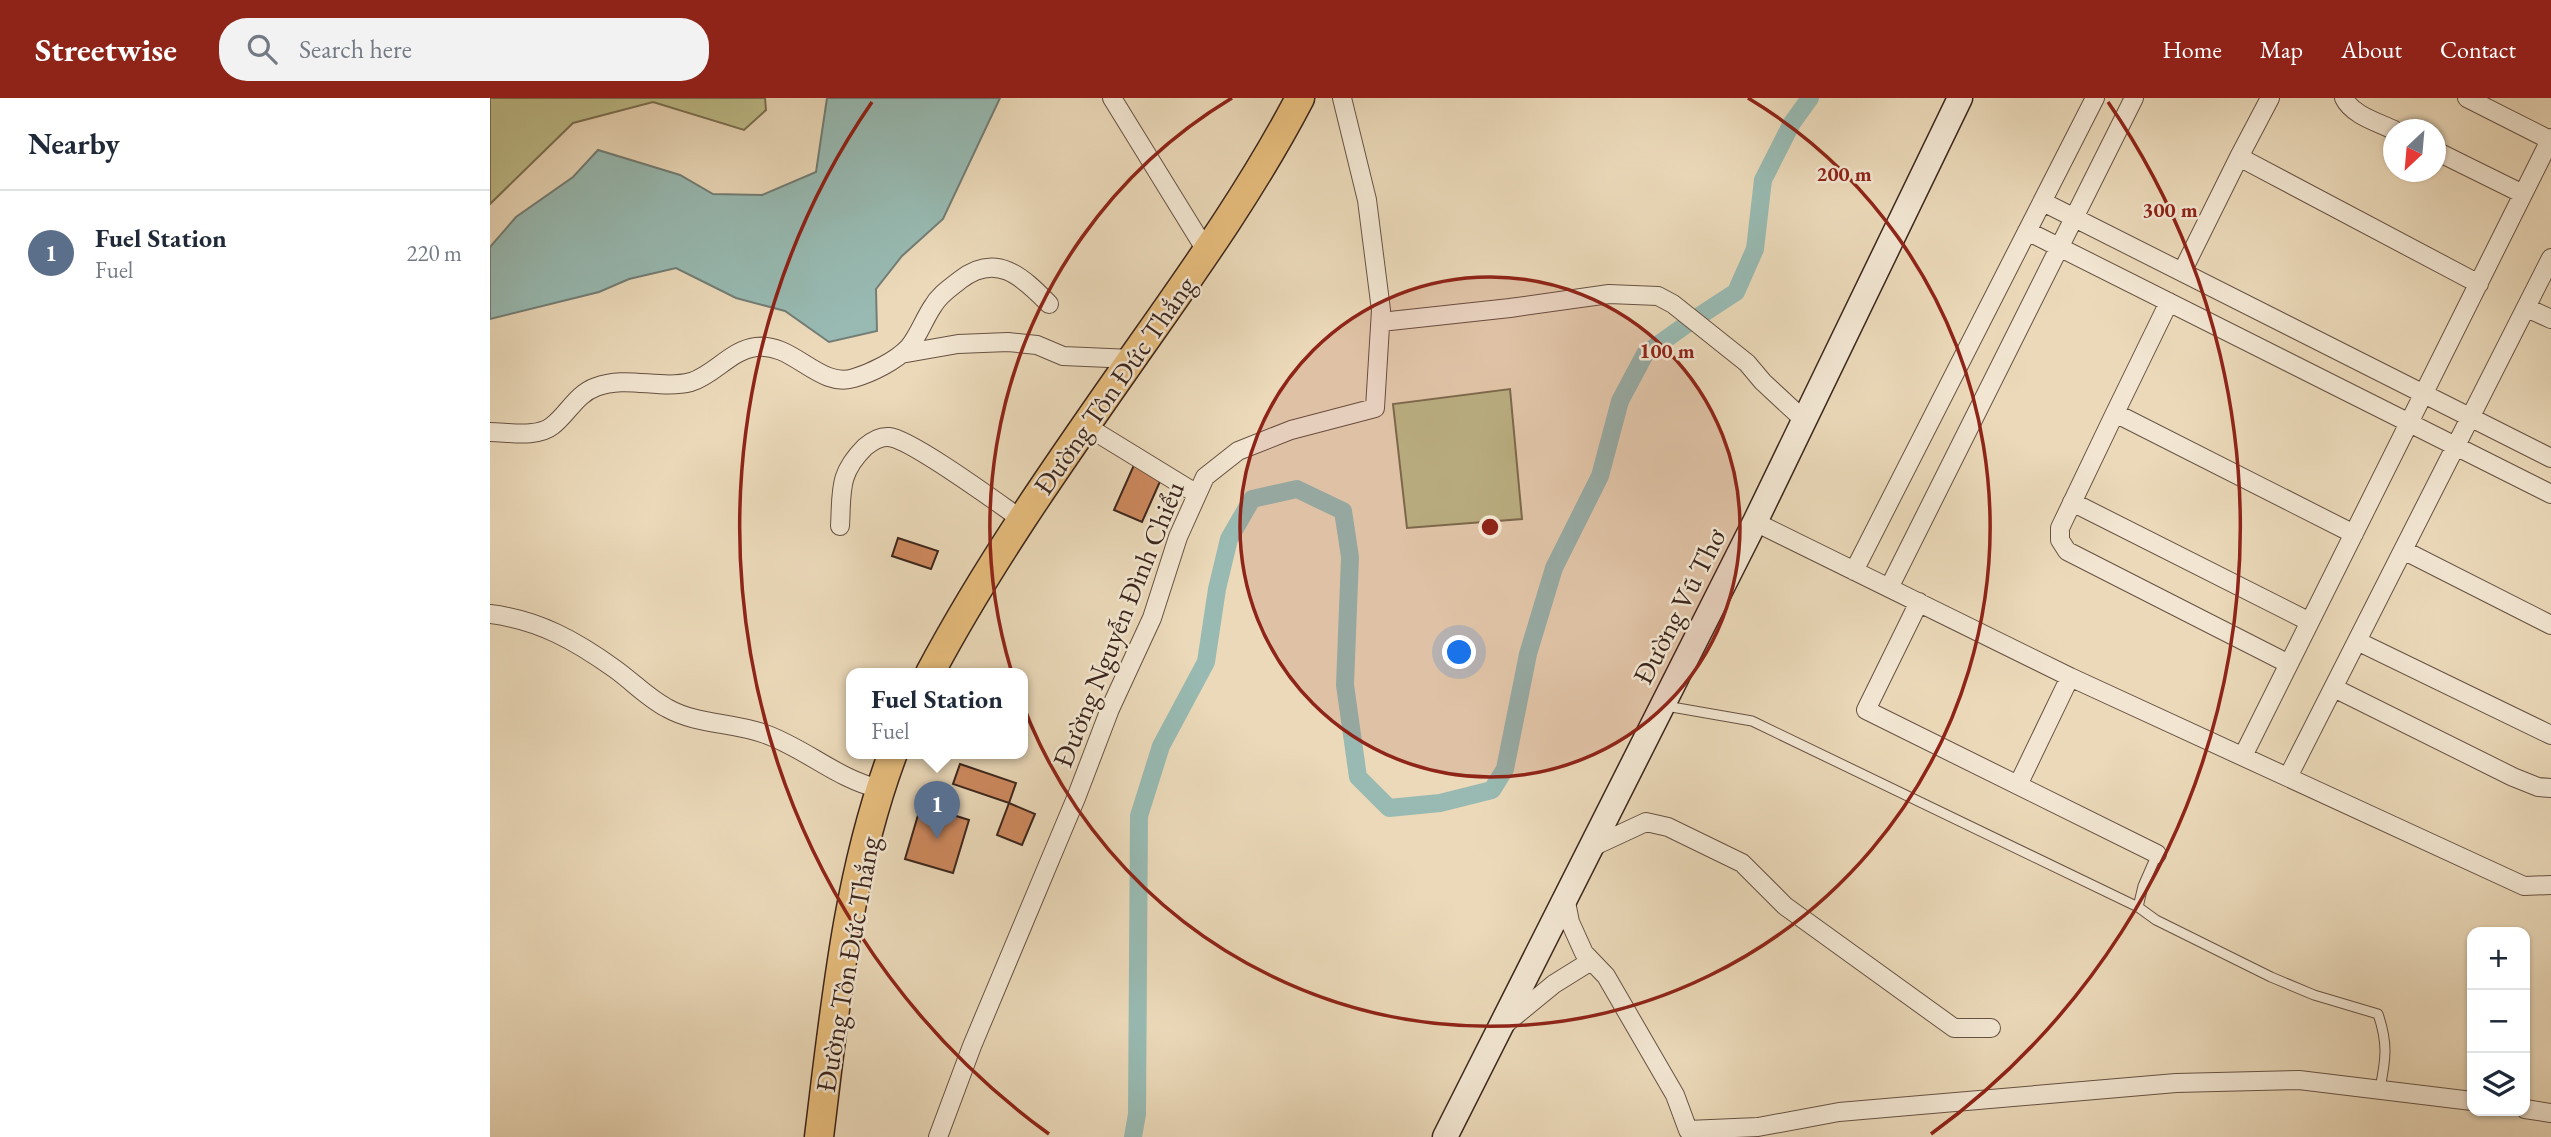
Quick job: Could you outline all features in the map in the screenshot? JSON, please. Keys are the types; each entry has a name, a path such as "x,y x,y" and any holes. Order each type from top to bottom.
{"highway":[{"name":"Đường Tôn Đức Thắng","path":"933,668 959,618 1021,519 1233,215 1300,98"},
{"name":"Đường Tôn Đức Thắng","path":"819,1137 846,930 865,843 891,759"}],"main road":[{"name":"Đường Vũ Thơ","path":"1445,1137 1755,522 1960,98"}],"street":[{"path":"1112,98 1208,252"},
{"name":"Đường Nguyễn Đình Chiểu","path":"938,1137 972,1046 1021,934 1110,709 1152,618 1178,537 1205,477 1238,451 1291,430 1375,408 1381,310 1367,200 1342,98"},
{"path":"1854,571 2095,98"},
{"path":"1889,588 2134,98"},
{"path":"2182,272 2270,98"},
{"path":"2344,98 2348,106 2355,111 2383,125"},
{"path":"2243,756 2550,139 2468,98"},
{"path":"2446,156 2523,194"},
{"path":"2239,157 2479,284"},
{"path":"2043,202 2551,458"},
{"path":"2027,231 2551,494"},
{"path":"2288,777 2551,258"},
{"path":"490,432 543,430 552,426 587,391 597,386 623,382 690,382 721,366 739,352 755,347 782,350 808,367 839,379 851,379 901,354 910,346 934,303 947,290 977,268 990,265 1006,271 1035,290 1049,304"},
{"path":"1381,322 1609,294 1658,296 1673,304 1747,363 1763,382 1804,420"},
{"path":"2169,302 2060,528 2060,540 2067,551 2289,664"},
{"path":"2526,308 2551,319"},
{"path":"901,354 958,344 1008,342 1037,345 1063,356 1132,359"},
{"path":"2115,413 2354,534"},
{"path":"1086,426 1198,494"},
{"path":"840,526 842,481 847,468 872,441 888,437 922,453 1021,519"},
{"path":"2072,502 2310,622"},
{"path":"1755,522 2070,677 2524,886 2551,885"},
{"path":"2403,550 2551,625"},
{"path":"1919,603 1866,710 2157,854"},
{"path":"490,614 541,626 567,637 585,647 667,708 693,719 728,723 769,735 862,785 880,789"},
{"path":"2357,641 2551,735"},
{"path":"2018,785 2070,677"},
{"path":"2334,688 2513,777 2538,787 2551,788"},
{"path":"1590,848 1646,822 1668,827 1742,863 1785,906 1954,1028 1991,1028"},
{"path":"1565,897 1570,922 1584,953 1606,976 1675,1094 1690,1133 1759,1127 1839,1112 2176,1083 2298,1080 2467,1100"},
{"path":"1498,1030 1554,984 1591,961"},
{"path":"2530,1110 2551,1113"}],"lane":[{"path":"1662,705 1752,721 2138,907 2156,920 2271,977 2314,995 2378,1014 2387,1053 2380,1088"},
{"path":"2138,907 2143,886 2157,854"}],"shaded area":[{"path":"490,98 765,98 766,110 744,130 653,102 573,123 490,204"},
{"path":"1510,389 1522,519 1407,528 1393,404"}],"water":[{"path":"827,98 1000,98 943,219 902,256 876,289 877,331 829,342 785,311 736,298 676,268 629,279 599,292 490,319 490,247 516,217 573,177 598,150 680,175 713,194 762,195 816,172"}],"building":[{"path":"1134,465 1162,477 1142,522 1114,510"},
{"path":"898,538 938,551 931,569 892,556"},
{"path":"960,764 1016,783 1009,803 953,784"},
{"path":"1009,803 1035,814 1022,845 997,835"},
{"path":"921,805 969,820 953,873 905,859"}],"waterway":[{"path":"1133,1137 1137,1114 1139,816 1161,746 1206,662 1217,589 1229,539 1252,499 1297,489 1343,511 1350,557 1345,685 1358,777 1389,808 1440,803 1492,790 1505,769 1528,654 1554,568 1600,476 1620,401 1645,354 1736,292 1755,249 1763,180 1792,123 1810,98"}],"place":[{"name":"Fuel Station","path":"937,839"}]}
